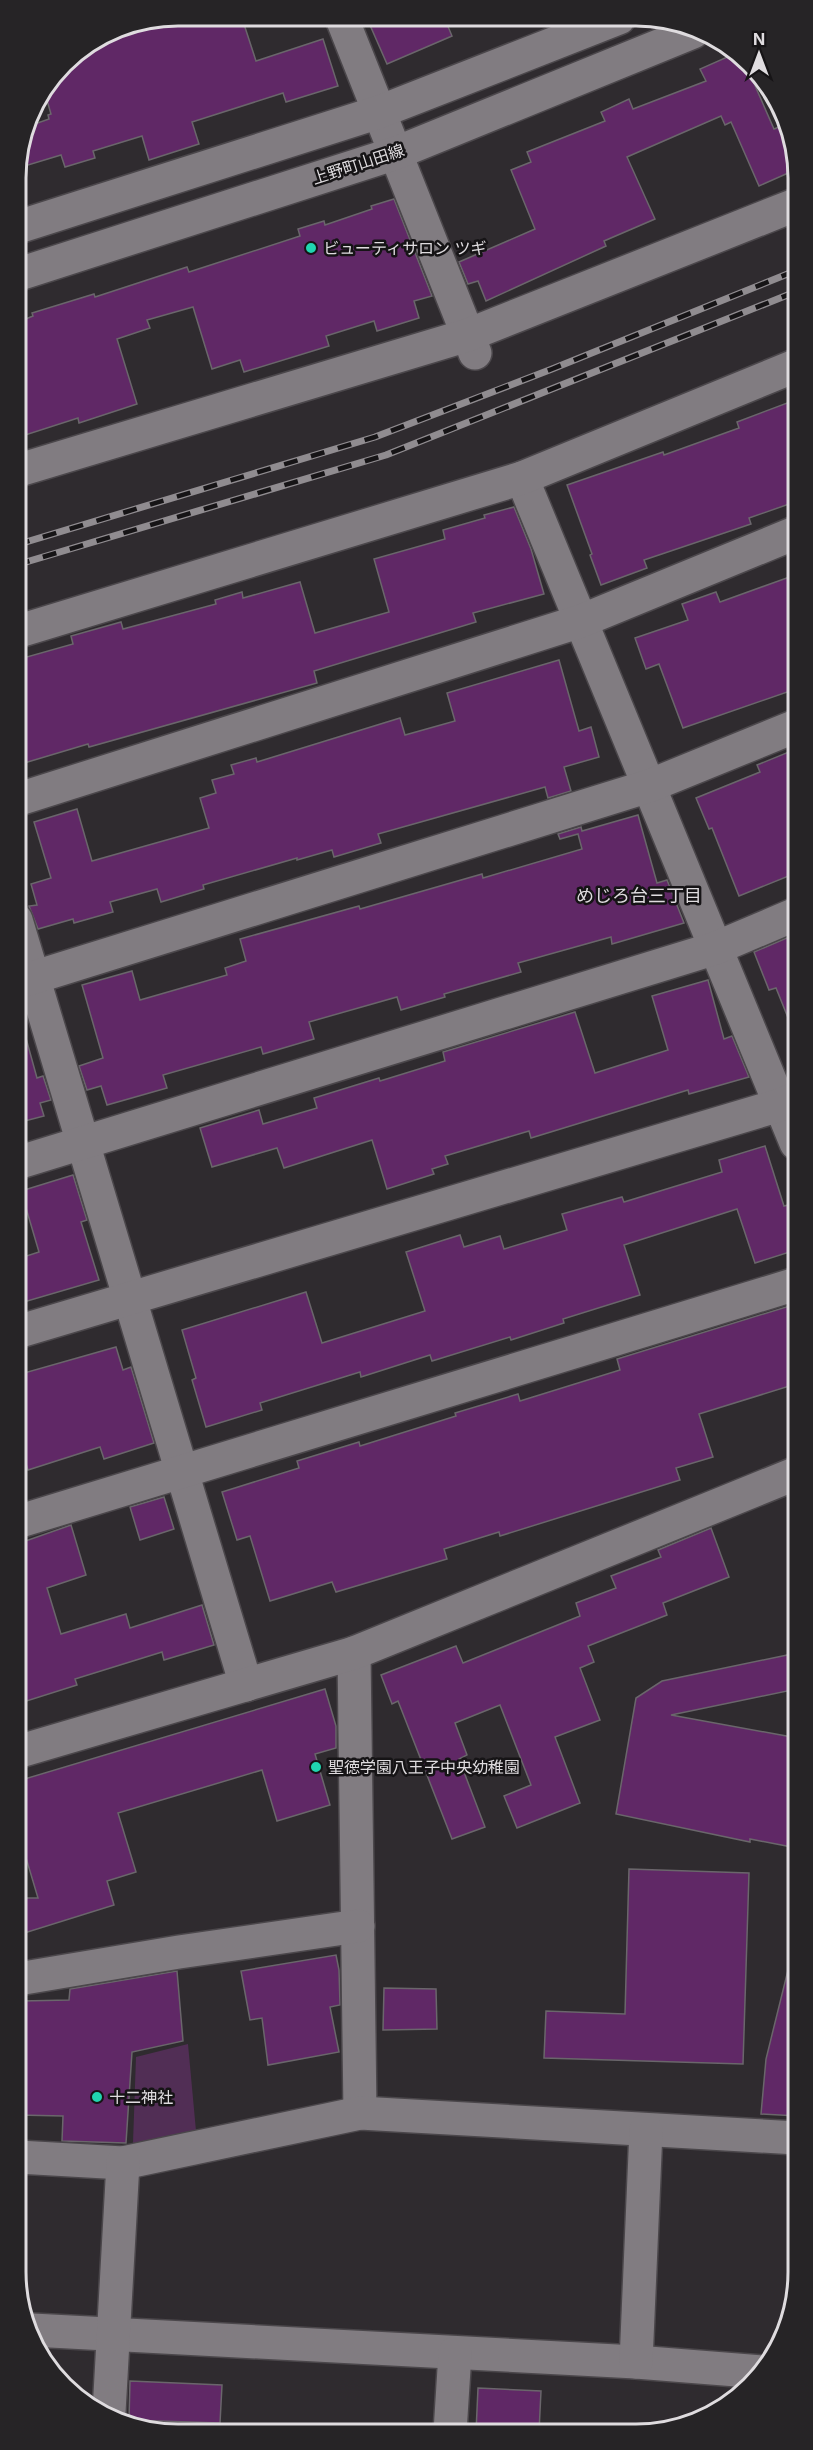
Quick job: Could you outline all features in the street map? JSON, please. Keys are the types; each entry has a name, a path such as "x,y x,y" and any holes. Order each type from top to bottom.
{"street":[{"path":"345,26 472,344"},
{"path":"26,225 379,112 599,26"},
{"path":"615,26 623,60"},
{"name":"上野町山田線","path":"28,271 396,153 686,35"},
{"path":"204,169 216,210"},
{"path":"26,468 472,344 788,208"},
{"path":"26,629 522,478 788,369"},
{"path":"522,478 716,948 788,1101"},
{"path":"26,797 581,621 788,536"},
{"path":"26,981 649,786 788,729"},
{"path":"26,1160 716,948 788,918"},
{"path":"26,984 83,1143 246,1685"},
{"path":"26,1329 788,1102"},
{"path":"26,1519 787,1287"},
{"path":"26,1749 354,1653 787,1477"},
{"path":"354,1653 360,2113"},
{"path":"26,1978 179,1952 358,1926"},
{"path":"26,2157 123,2163 360,2113 787,2137"},
{"path":"636,2362 646,2130"},
{"path":"109,2408 123,2163"},
{"path":"37,2330 636,2362 751,2371"},
{"path":"451,2424 455,2353"}],"shaded area":[{"path":"188,2044 196,2131 133,2143 136,2057"}],"building":[{"path":"245,26 256,61 323,39 338,86 286,102 283,93 192,122 199,144 149,160 142,136 93,151 95,158 65,167 61,155 26,166 36,124 49,119 48,115 51,114 47,100 57,85 77,63 93,51 120,37 158,27"},
{"path":"370,26 448,26 452,36 387,64"},
{"path":"728,57 729,84 754,84 774,129 778,127 785,148 788,173 759,186 731,122 725,125 721,116 627,157 655,219 604,241 606,246 486,301 478,281 468,284 459,262 535,229 511,170 531,162 527,152 605,121 601,112 629,99 633,109 706,81 700,69"},
{"path":"394,199 432,296 414,301 419,318 377,331 374,321 326,336 329,346 244,372 240,360 212,369 193,307 147,320 150,328 117,339 137,404 79,423 78,418 26,435 26,319 33,316 32,313 94,294 95,297 187,267 189,272 300,236 298,229 324,221 325,225 372,209 371,206"},
{"path":"788,403 788,504 749,518 751,524 644,560 647,568 601,585 567,485 663,452 664,455 739,428 737,422"},
{"path":"514,507 531,549 544,594 473,613 476,622 314,671 317,683 26,763 26,657 73,644 71,636 121,622 123,629 216,604 215,600 242,592 243,598 300,582 315,633 389,612 374,559 445,539 443,530 485,518 484,515"},
{"path":"788,578 788,692 683,728 659,664 646,669 635,638 688,620 682,604 716,592 720,602"},
{"path":"559,660 579,731 591,727 599,757 564,767 571,791 548,798 545,787 378,834 381,843 334,857 332,850 297,860 297,858 203,885 204,889 161,902 157,889 110,902 113,912 74,923 73,919 38,929 29,906 37,905 31,884 51,878 34,822 77,809 92,861 209,828 200,798 216,793 212,780 234,774 231,765 256,758 257,762 400,718 405,735 455,721 447,693"},
{"path":"788,752 788,876 739,896 712,828 709,829 696,798 760,772 757,765"},
{"path":"638,815 657,883 667,880 684,923 612,944 611,937 518,963 521,972 444,994 445,997 401,1010 397,997 309,1022 314,1039 263,1054 261,1047 163,1075 167,1088 107,1105 101,1086 87,1090 79,1066 103,1058 82,985 132,971 140,1000 227,975 225,968 246,961 240,939 359,906 360,909 482,874 483,878 582,849 578,834 560,839 558,834 581,827 582,831"},
{"path":"788,938 788,1017 776,988 769,990 754,952"},
{"path":"708,980 724,1039 732,1036 749,1077 689,1094 688,1090 531,1138 529,1131 445,1156 448,1164 432,1169 434,1174 387,1189 372,1140 284,1168 277,1148 212,1167 200,1128 259,1110 263,1124 317,1108 314,1098 445,1061 443,1052 575,1012 595,1073 668,1050 652,996"},
{"path":"26,1038 37,1078 43,1076 51,1100 40,1103 44,1116 26,1121"},
{"path":"765,1146 784,1206 788,1205 787,1253 755,1263 737,1209 624,1245 640,1295 563,1319 564,1323 511,1340 510,1337 432,1361 430,1355 361,1377 360,1372 260,1403 262,1410 206,1427 192,1380 196,1378 182,1330 306,1292 322,1343 425,1311 406,1252 460,1235 464,1247 500,1236 504,1249 567,1230 562,1214 622,1197 624,1202 722,1172 719,1160"},
{"path":"73,1175 87,1220 81,1222 99,1280 26,1301 26,1256 39,1252 26,1208 26,1189"},
{"path":"787,1307 787,1387 699,1414 713,1457 676,1468 680,1480 500,1536 499,1532 444,1549 447,1559 336,1592 332,1582 270,1601 250,1536 237,1540 222,1492 299,1468 297,1461 359,1442 360,1446 518,1394 520,1401 620,1370 617,1359"},
{"path":"116,1347 123,1370 131,1367 154,1443 104,1459 100,1447 28,1470 26,1464 26,1372"},
{"path":"164,1497 174,1529 140,1540 130,1507"},
{"path":"71,1525 86,1575 47,1588 61,1634 126,1614 130,1628 202,1605 214,1645 164,1660 162,1652 75,1679 77,1685 26,1701 26,1541"},
{"path":"711,1528 729,1577 663,1603 667,1615 588,1646 594,1662 580,1668 600,1720 555,1737 580,1803 517,1828 504,1796 531,1785 500,1705 455,1723 467,1755 459,1759 485,1827 452,1839 398,1701 392,1704 381,1675 456,1646 463,1663 580,1616 576,1603 616,1588 611,1576 661,1557 658,1550"},
{"path":"787,1655 787,1691 671,1715 787,1736 787,1846 750,1839 750,1842 616,1814 636,1698 662,1681"},
{"path":"325,1689 336,1726 336,1748 315,1754 330,1805 277,1821 262,1770 118,1813 136,1872 107,1881 114,1905 26,1932 26,1898 38,1898 26,1858 26,1779"},
{"path":"629,1869 749,1873 743,2064 544,2058 546,2011 625,2014"},
{"path":"336,1955 340,2005 330,2007 339,2052 268,2065 262,2018 250,2020 241,1971"},
{"name":"十二神社","path":"177,1971 183,2041 132,2052 126,2143 62,2141 63,2116 26,2115 26,2001 69,2000 70,1989"},
{"path":"787,1973 787,2115 761,2114 766,2059"},
{"path":"384,1988 436,1989 437,2029 383,2030"},
{"path":"130,2381 222,2385 220,2423 143,2420 129,2416"},
{"path":"478,2388 541,2391 539,2424 476,2424"}],"railway":[{"path":"26,542 375,437 788,274"},
{"path":"26,562 386,455 788,295"}],"place":[{"name":"ビューティサロン ツギ","path":"311,248"},
{"name":"聖徳学園八王子中央幼稚園","path":"316,1767"},
{"name":"十二神社","path":"97,2097"}],"district":[{"name":"めじろ台三丁目","path":"639,896"}]}
